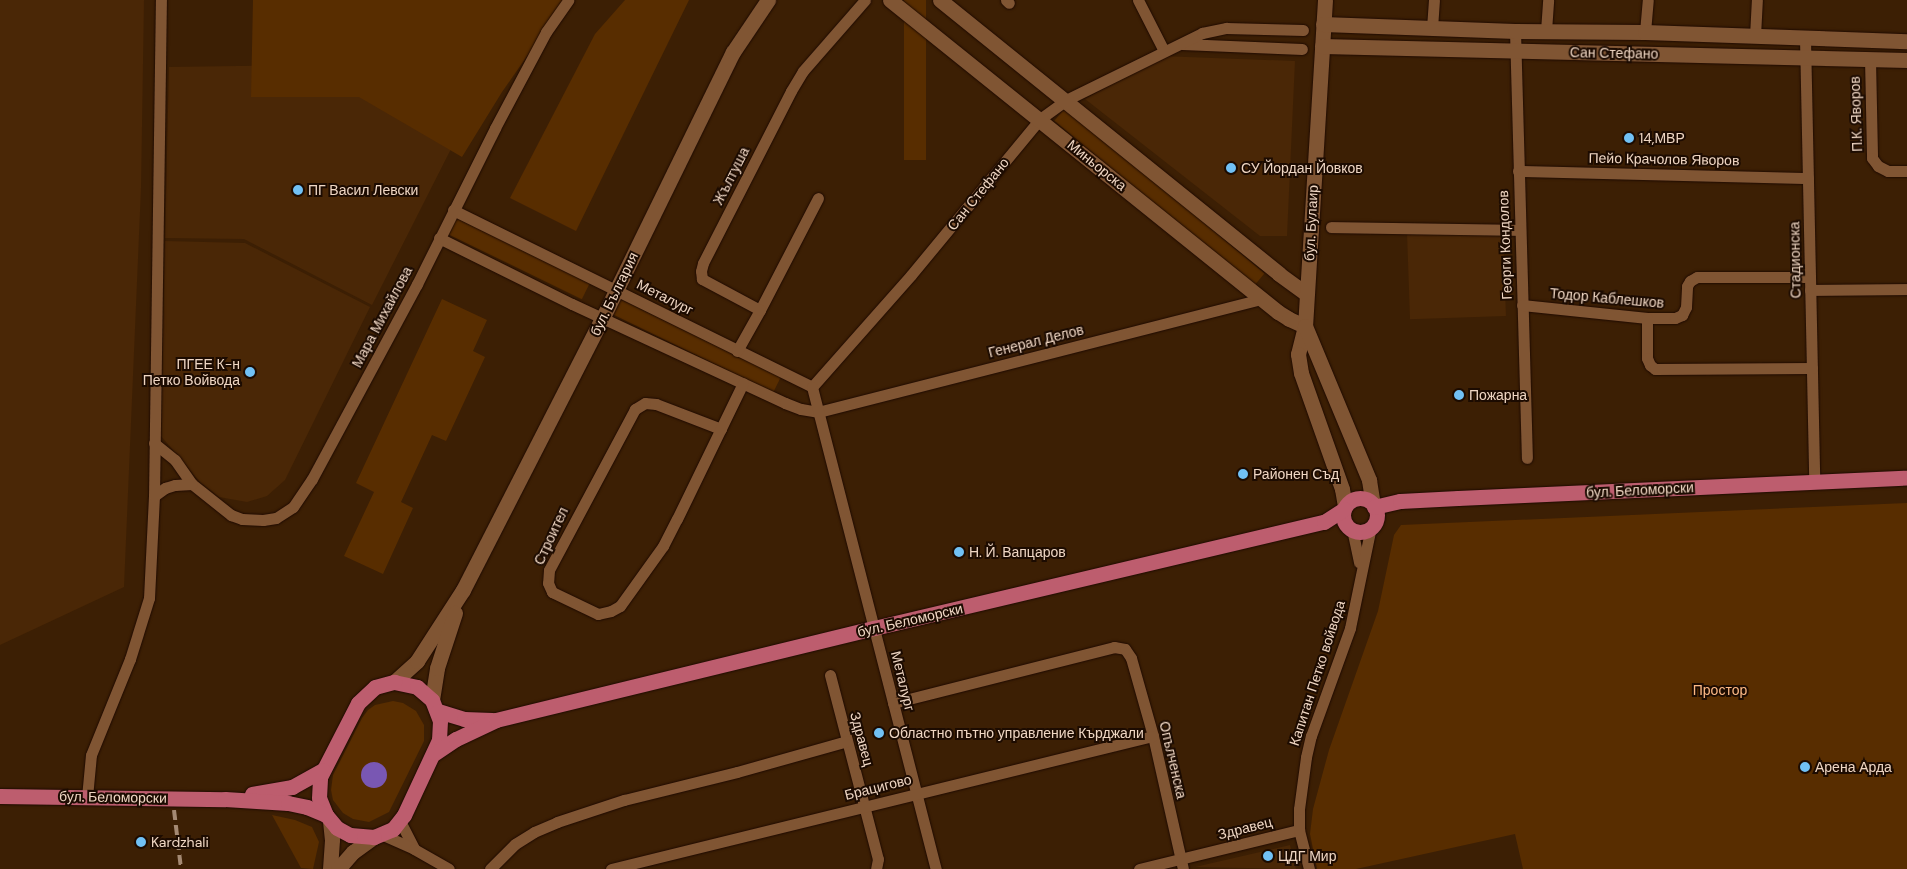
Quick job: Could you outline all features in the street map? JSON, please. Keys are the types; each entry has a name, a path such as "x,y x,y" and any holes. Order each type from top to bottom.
{"main road":[{"name":"бул. България","path":"394,682 421,655 463,590 603,318 733,52 768,0"},
{"name":"Миньорска","path":"890,0 1040,118 1262,299 1289,319 1305,326"},
{"path":"940,0 1279,274 1307,294"},
{"name":"бул. Булаир","path":"1325,0 1305,326 1300,342 1298,364 1342,489 1345,508"},
{"name":"Сан Стефано","path":"1323,24 1907,41"},
{"name":"Сан Стефано","path":"1322,46 1907,60"},
{"name":"бул. Булаир","path":"1305,326 1369,480 1374,506"},
{"name":"бул. Беломорски","path":"1374,506 1400,502 1458,498 1907,478"},
{"path":"1357,498 1366,499 1374,506 1376,516 1371,526 1362,531 1351,528 1343,518 1345,508 1357,498"},
{"name":"бул. Беломорски","path":"435,753 456,739 496,720 874,628 1324,522 1345,508"},
{"name":"бул. Беломорски","path":"1324,522 1351,528"},
{"name":"бул. България","path":"435,705 441,653 463,590"},
{"path":"330,869 332,840 328,818 319,798 322,770 363,696 382,684 394,682 417,687 435,705 440,730 435,753 400,821 393,829 353,852 338,869"},
{"name":"бул. Беломорски","path":"435,705 464,719 496,720"},
{"name":"бул. Беломорски","path":"225,799 292,787 304,782 322,770"},
{"name":"бул. Беломорски","path":"0,796 225,799 288,803 307,807 328,818"},
{"path":"328,818 350,835 378,836"}],"street":[{"path":"87,797 91,755 130,659 149,598 154,496 161,0"},
{"name":"Мара Михайлова","path":"154,443 174,460 192,484 221,510 242,519 263,520 276,518 293,507 316,471 417,284 453,210 546,32 568,0"},
{"name":"Жълтуша","path":"760,310 702,279 703,263 803,71 865,0"},
{"path":"1138,0 1164,51"},
{"path":"1432,28 1434,0"},
{"path":"1546,31 1548,0"},
{"path":"1645,32 1648,0"},
{"path":"1755,36 1758,0"},
{"name":"Сан Стефано","path":"812,387 911,275 1040,118 1066,100 1178,44 1214,29 1303,30"},
{"name":"Георги Кондолов","path":"1515,31 1514,51 1527,458"},
{"name":"Стадионска","path":"1805,38 1814,481"},
{"name":"Сан Стефано","path":"1178,44 1302,49"},
{"name":"П.К. Яворов","path":"1870,59 1872,158 1878,166 1888,171 1907,171"},
{"name":"Пейо Крачолов Яворов","path":"1518,171 1808,178"},
{"path":"736,351 760,310 818,198"},
{"name":"Металург","path":"453,210 583,276 617,290 736,351 812,387 936,869"},
{"path":"1331,227 1520,230"},
{"path":"439,238 572,304 801,410 818,412"},
{"name":"Тодор Каблешков","path":"1522,305 1647,318 1682,316 1686,307 1687,286 1690,281 1697,277 1810,276"},
{"path":"1810,290 1907,289"},
{"name":"Генерал Делов","path":"818,412 1262,299"},
{"path":"1647,318 1647,358 1650,365 1655,369 1812,368"},
{"name":"Строител","path":"721,429 656,404 644,403 636,410 549,570 548,583 552,592 598,614 611,611 620,606 663,546 721,429 743,383"},
{"path":"154,496 170,486 192,484"},
{"name":"Капитан Петко войвода","path":"1308,869 1299,830 1300,793 1309,743 1350,628 1371,526"},
{"name":"Капитан Петко войвода","path":"1351,528 1357,548 1360,574"},
{"name":"Опълченска","path":"893,703 1114,647 1125,649 1131,658 1152,736 1182,864"},
{"name":"Здравец","path":"830,675 878,859 876,869"},
{"name":"Брацигово","path":"610,869 916,792 1152,736"},
{"path":"490,869 515,844 534,832 557,822 624,800 737,772 847,741"},
{"path":"400,821 414,848"},
{"name":"Здравец","path":"1139,869 1182,864 1299,830"},
{"path":"378,836 414,848 449,869"}],"shaded area":[{"path":"0,0 144,0 141,188 124,587 0,645"},
{"name":"СУ Йордан Йовков","path":"1161,56 1295,61 1287,236 1260,236 1085,99"},
{"name":"ПГ Васил Левски","path":"320,65 454,143 372,305 244,239 165,238 169,67"},
{"path":"1503,231 1506,316 1410,319 1407,234"},
{"name":"ПГЕЕ К-н Петко Войвода","path":"165,241 245,243 370,307 285,480 267,496 247,502 219,497 200,482 161,436"},
{"path":"374,762 383,766 387,775 383,784 374,788 365,784 361,775 365,766"},
{"name":"ЦДГ Мир","path":"1290,845 1296,869 1195,867"}],"green space":[{"path":"253,0 566,0 502,92 462,157 359,97 251,97"},
{"path":"625,0 689,0 576,231 510,198 595,34"},
{"path":"904,0 926,0 926,160 904,160"},
{"path":"1066,107 1264,273 1253,287 1054,121"},
{"path":"454,217 590,283 582,299 446,233"},
{"path":"618,298 781,377 773,393 611,313"},
{"path":"442,299 487,320 473,351 485,357 446,441 432,435 401,502 413,508 383,574 344,556 374,492 356,483"},
{"name":"Простор","path":"1907,503 1907,869 1523,869 1515,834 1356,869 1317,869 1310,834 1313,809 1329,750 1378,611 1394,535 1401,525"},
{"path":"393,701 403,703 416,711 424,725 424,741 389,812 369,822 353,819 343,813 333,800 331,790 333,775 368,710 375,705"},
{"path":"272,815 295,820 312,827 319,842 313,869 301,868"}],"railway":[{"path":"174,810 181,869"}],"place":[{"name":"14,МВР","path":"1629,138"},
{"name":"СУ Йордан Йовков","path":"1231,168"},
{"name":"ПГ Васил Левски","path":"298,190"},
{"name":"ПГЕЕ К-н Петко Войвода","path":"250,372"},
{"name":"Пожарна","path":"1459,395"},
{"name":"Районен Съд","path":"1243,474"},
{"name":"Н. Й. Вапцаров","path":"959,552"},
{"name":"Областно пътно управление Кърджали","path":"879,733"},
{"name":"Арена Арда","path":"1805,767"},
{"name":"Kardzhali","path":"141,842"},
{"name":"ЦДГ Мир","path":"1268,856"}]}
